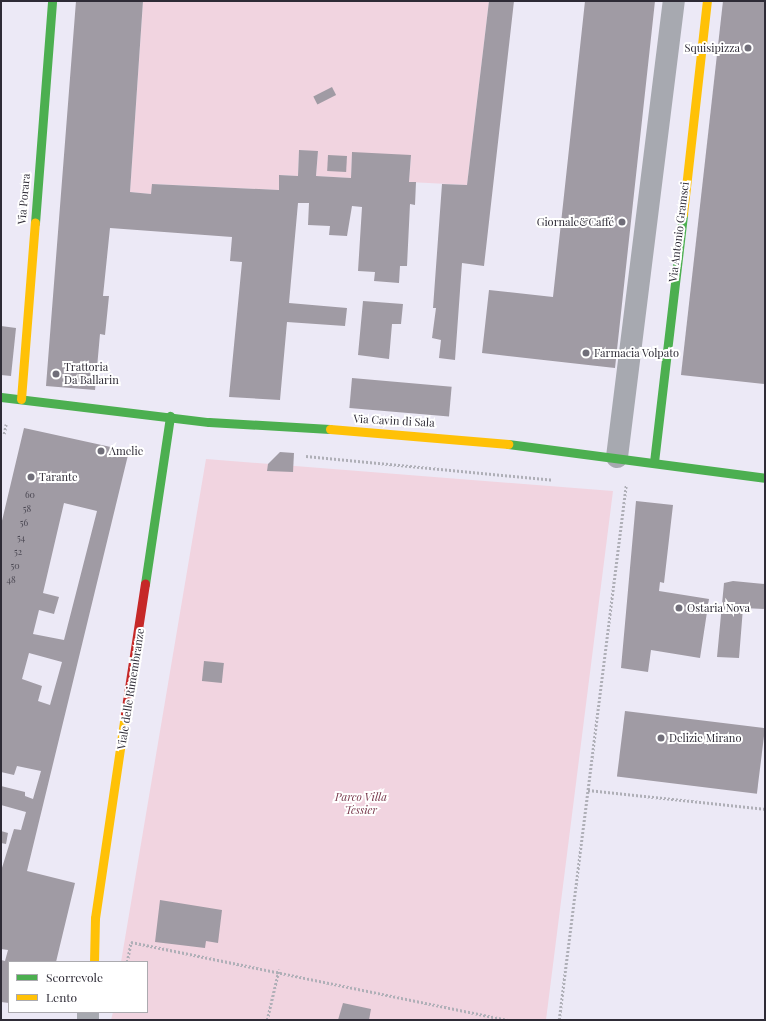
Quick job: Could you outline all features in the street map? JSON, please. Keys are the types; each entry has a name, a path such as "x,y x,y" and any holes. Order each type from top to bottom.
{"street":[{"name":"Via Porara","path":"20,400 52,1"},
{"path":"623,458 674,1"},
{"name":"Via Antonio Gramsci","path":"654,462 704,1"},
{"name":"Via Cavin di Sala","path":"1,397 170,416 209,422 456,437 654,462 765,478"},
{"name":"Viale delle Rimembranze","path":"94,961 95,918 170,416"}],"path":[{"path":"304,456 553,480"},
{"path":"559,1020 588,790 623,458"},
{"path":"588,790 765,809"},
{"path":"127,961 131,942 279,970 509,1020"},
{"path":"267,1020 279,970"}],"green space":[{"path":"133,1 489,1 467,185 409,182 411,156 352,153 351,178 316,176 318,152 299,150 298,176 279,175 279,190 153,184 151,194 130,192 143,2"},
{"name":"Parco Villa Tessier","path":"206,459 613,491 546,1020 111,1020 113,1013 148,1013 148,961 121,961"}],"building":[{"path":"76,1 143,1 130,192 151,194 152,184 279,190 279,175 298,176 299,150 318,151 316,176 351,178 352,152 411,155 409,182 416,182 415,205 410,204 407,266 400,266 399,283 374,281 375,272 358,271 362,207 352,206 347,236 329,235 330,226 308,225 309,203 298,203 289,303 347,308 345,326 287,322 280,400 229,397 242,262 230,261 232,237 110,228 103,296 109,296 105,335 100,334 95,390 46,386"},
{"path":"489,1 514,1 484,266 462,263 455,360 439,358 441,340 432,338 436,308 433,308 442,184 467,185"},
{"path":"585,1 655,1 615,368 482,353 489,290 553,297"},
{"path":"723,1 765,1 765,384 681,375"},
{"path":"332,87 336,95 317,105 313,97"},
{"path":"328,155 347,156 346,172 327,171"},
{"path":"363,301 403,304 401,324 392,324 389,359 358,355"},
{"path":"1,326 16,328 11,376 1,375"},
{"path":"352,378 452,387 449,417 349,408"},
{"path":"24,428 129,451 27,871 75,883 56,961 8,961 8,1003 1,1002 1,960 5,961 8,950 1,949 1,871 14,829 21,830 26,812 1,805 1,786 25,792 25,796 33,799 41,771 17,766 14,775 1,772 1,525","holes":["64,503 97,511 64,640 33,634 39,610 54,614 59,597 43,593","29,653 62,662 50,705 38,701 42,686 22,679"]},
{"path":"280,452 294,453 293,472 267,471 268,464"},
{"path":"636,501 673,505 664,583 660,582 659,591 709,599 700,658 651,650 648,672 621,668"},
{"path":"733,581 765,584 765,609 743,608 739,658 717,657 724,583"},
{"path":"204,661 224,663 222,683 202,681"},
{"path":"625,711 765,728 757,794 617,777"},
{"path":"1,831 8,833 6,844 1,843"},
{"path":"160,900 222,910 218,943 206,941 205,948 155,942"},
{"path":"343,1003 371,1009 369,1020 338,1020"}],"traffic: fast":[{"path":"35,223 52,1"},
{"path":"654,462 683,214"},
{"path":"1,397 209,422 330,429"},
{"path":"145,584 170,416"},
{"path":"508,444 765,478"}],"traffic: slow":[{"path":"683,214 707,1"},
{"path":"21,399 35,223"},
{"path":"330,429 508,444"},
{"path":"94,961 95,918 125,714"}],"traffic: jam":[{"path":"125,714 145,584"}],"place":[{"name":"Squisipizza","path":"748,48"},
{"name":"Giornale&Caffé","path":"622,222"},
{"name":"Farmacia Volpato","path":"586,353"},
{"name":"Trattoria Da Ballarin","path":"56,374"},
{"name":"Amelie","path":"101,451"},
{"name":"Tarante","path":"31,477"},
{"name":"Ostaria Nova","path":"679,608"},
{"name":"Delizie Mirano","path":"661,738"}]}
